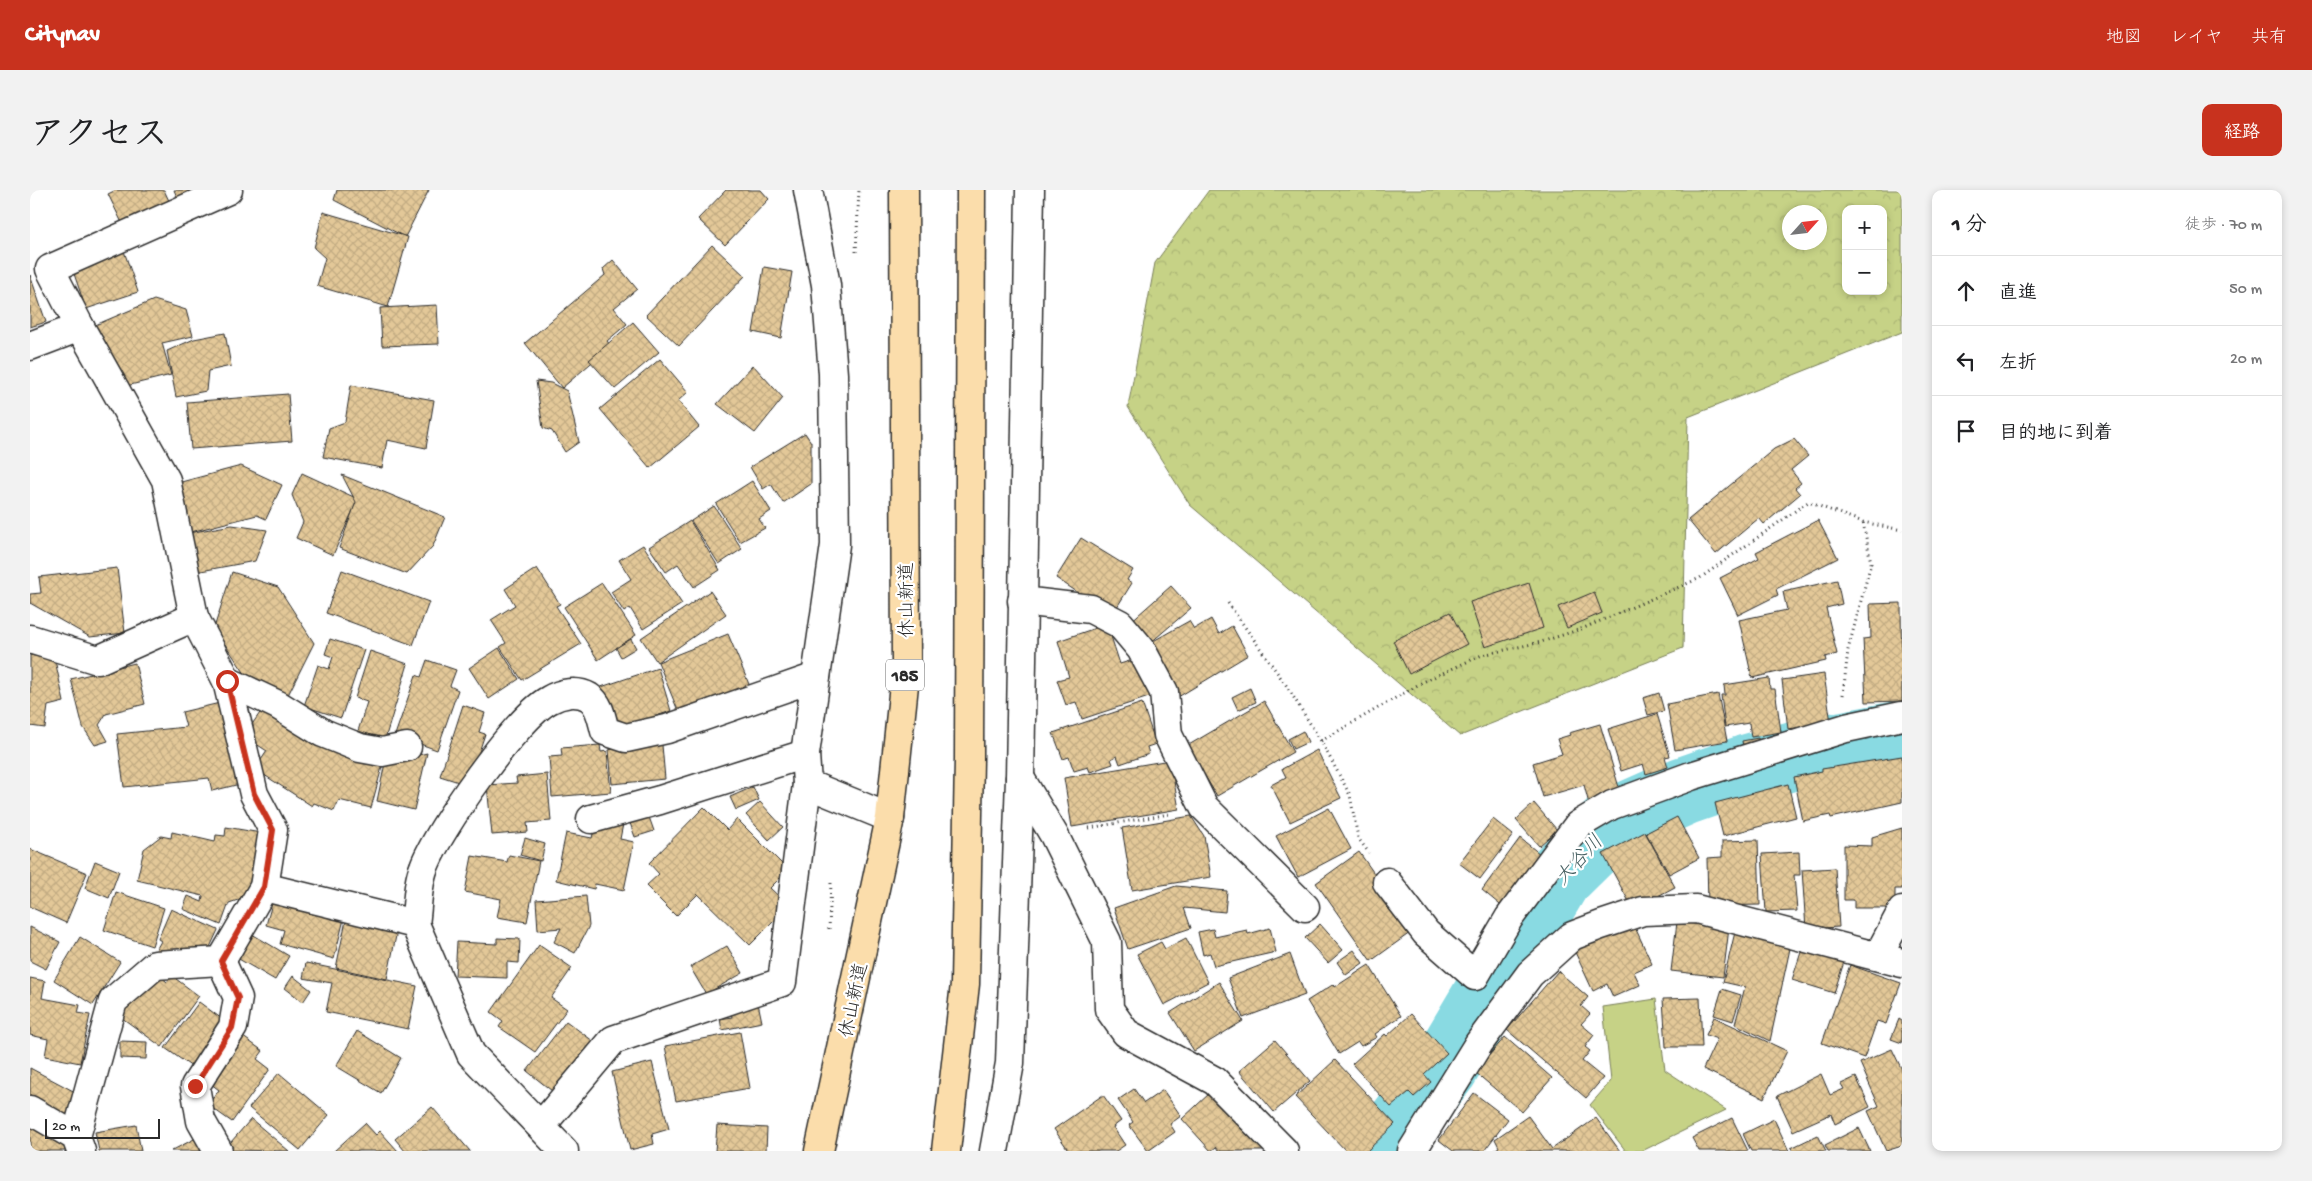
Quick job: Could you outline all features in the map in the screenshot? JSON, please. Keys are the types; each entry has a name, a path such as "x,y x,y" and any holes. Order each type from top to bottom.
{"highway":[{"name":"休山新道","path":"819,1151 890,818 906,666 904,190"},
{"path":"946,1151 965,984 969,758 970,190"}],"street":[{"path":"221,961 264,887 273,830 254,794 227,681 194,617 166,480 80,327 50,269 228,190"},
{"path":"541,1126 613,1040 782,982 807,784 805,754 835,545 833,374 826,285 808,190"},
{"path":"994,1151 1010,1063 1020,778 1030,190"},
{"path":"30,346 80,327"},
{"path":"1022,600 1091,609 1120,624 1141,649 1164,692 1168,734 1204,807 1305,907"},
{"path":"30,639 98,660 194,617"},
{"path":"564,1151 471,1054 415,924 423,868 444,829 494,758 526,720 548,700 571,692 589,697 598,708 605,731 626,738 667,729 816,677"},
{"path":"227,681 278,705 323,732 360,748 382,752 407,747"},
{"path":"1388,882 1426,933 1474,976 1509,918 1578,825 1621,802 1691,776 1846,728 1902,716"},
{"path":"591,819 660,800 805,754"},
{"path":"1020,778 1054,835 1107,942 1109,1009 1126,1033 1215,1081 1284,1151"},
{"path":"807,784 890,818"},
{"path":"264,887 415,924"},
{"path":"1418,1149 1478,1043 1530,974 1572,936 1643,911 1696,909 1890,959 1902,911"},
{"path":"30,1110 79,1144 113,1001 155,965 221,961"},
{"path":"218,1151 201,1121 195,1086 232,1028 238,998 221,961"}],"path":[{"path":"1321,741 1423,682 1482,655 1541,642 1584,628 1700,578 1808,502 1863,522 1902,530"},
{"path":"1846,728 1842,689 1846,660 1871,563 1863,522"},
{"path":"1228,604 1286,685 1321,741 1350,795 1358,838 1388,882"},
{"path":"1054,835 1204,807"}],"green space":[{"path":"1209,190 1902,190 1902,332 1688,417 1683,648 1460,736 1190,505 1128,407 1155,263"},
{"path":"1656,999 1665,1070 1726,1110 1642,1151 1626,1151 1590,1105 1611,1081 1603,1007"}],"building":[{"path":"116,190 164,190 170,203 123,225 108,194"},
{"path":"174,190 212,190 180,204"},
{"path":"337,190 429,190 405,237 334,200"},
{"path":"726,190 761,190 769,199 725,245 698,219"},
{"path":"323,212 408,237 388,307 317,286 325,258 314,248"},
{"path":"712,245 745,276 679,346 646,315"},
{"path":"124,251 138,292 86,309 72,268"},
{"path":"613,260 637,289 614,308 627,324 607,341 611,346 562,388 525,343 605,275 603,269"},
{"path":"764,267 792,272 781,338 753,332"},
{"path":"30,275 46,322 30,327"},
{"path":"154,300 186,310 193,336 162,343 171,375 118,388 93,326"},
{"path":"437,305 439,344 382,346 380,308"},
{"path":"633,322 659,352 615,389 589,360"},
{"path":"225,333 231,366 208,371 206,391 176,397 167,351 194,339"},
{"path":"660,359 688,392 678,401 699,427 650,468 600,409"},
{"path":"753,365 783,398 755,433 717,404"},
{"path":"536,381 551,383 567,391 579,442 565,452 552,431 543,428"},
{"path":"351,385 434,400 426,448 387,440 382,468 323,457 329,428 345,422"},
{"path":"288,394 292,441 191,449 187,402"},
{"path":"805,433 811,442 811,484 783,503 771,484 763,489 750,467"},
{"path":"1794,439 1808,456 1791,470 1801,483 1795,488 1800,494 1764,524 1759,518 1716,554 1688,520 1774,449"},
{"path":"241,466 282,485 266,519 257,515 183,534 170,485"},
{"path":"302,473 358,499 333,555 296,538 303,522 292,495"},
{"path":"342,475 445,517 433,546 407,574 339,548 356,502"},
{"path":"752,481 771,511 759,519 765,528 740,542 716,504"},
{"path":"714,506 742,549 719,564 691,521"},
{"path":"1818,520 1838,558 1776,589 1778,595 1738,615 1720,578 1759,558 1756,552"},
{"path":"690,521 720,570 694,587 678,564 666,572 649,547"},
{"path":"232,525 267,530 255,561 190,573 183,534"},
{"path":"1081,538 1133,570 1127,580 1132,583 1112,615 1056,578"},
{"path":"643,545 682,604 643,629 630,608 624,612 611,592 631,579 619,560"},
{"path":"117,568 125,633 90,637 30,603 30,594 41,593 39,577"},
{"path":"537,568 560,604 556,606 581,644 522,680 500,647 506,643 491,620 515,605 505,589"},
{"path":"342,570 429,602 413,645 326,613"},
{"path":"232,572 278,587 314,643 285,701 252,684 214,628"},
{"path":"1837,580 1842,604 1826,608 1837,654 1825,657 1826,661 1752,678 1739,620 1787,610 1783,592"},
{"path":"602,583 636,635 598,660 564,607"},
{"path":"1529,583 1543,628 1485,647 1470,602"},
{"path":"1171,586 1191,608 1149,644 1129,623"},
{"path":"710,591 726,614 657,662 641,638"},
{"path":"1594,592 1602,613 1567,628 1558,607"},
{"path":"1901,603 1902,701 1866,702 1863,639 1871,638 1870,604"},
{"path":"1450,612 1467,644 1409,674 1393,641"},
{"path":"1211,619 1219,634 1232,626 1248,655 1178,697 1148,644 1189,621 1194,629"},
{"path":"1107,624 1120,664 1139,658 1152,696 1082,719 1076,702 1066,705 1057,680 1069,677 1058,641"},
{"path":"728,634 751,689 681,718 658,662"},
{"path":"330,639 364,650 341,718 304,706 318,665 329,669 333,657 325,654"},
{"path":"631,639 636,648 621,657 616,648"},
{"path":"499,648 519,679 489,699 469,668"},
{"path":"370,651 408,664 385,739 358,731 367,702 355,698"},
{"path":"30,655 55,660 64,702 48,706 45,728 30,726"},
{"path":"427,660 456,670 450,686 458,690 437,750 395,735 416,675 421,677"},
{"path":"135,663 145,704 106,714 99,725 108,741 95,745 83,727 71,679"},
{"path":"658,668 671,711 613,731 598,688"},
{"path":"1824,674 1831,723 1788,729 1782,680"},
{"path":"1769,678 1770,689 1775,689 1781,732 1751,737 1749,723 1725,727 1721,695 1725,695 1724,685"},
{"path":"1250,688 1256,702 1238,710 1232,697"},
{"path":"1659,693 1664,711 1648,715 1643,698"},
{"path":"1718,694 1727,741 1675,750 1667,704"},
{"path":"1264,701 1293,752 1217,796 1187,746"},
{"path":"224,702 240,784 212,791 209,778 124,787 117,734 186,727 182,712"},
{"path":"1142,703 1156,744 1147,747 1149,754 1120,764 1117,756 1111,759 1113,764 1090,772 1088,767 1074,771 1069,757 1063,759 1053,733"},
{"path":"463,705 485,713 479,732 485,734 468,785 440,776"},
{"path":"264,707 335,753 353,760 382,767 371,808 339,800 334,811 314,803 312,806 255,769 267,751 244,736"},
{"path":"1657,714 1670,756 1665,757 1668,767 1646,774 1643,764 1621,771 1608,729"},
{"path":"1600,724 1621,794 1589,804 1584,785 1543,797 1533,763 1562,754 1557,739 1570,735 1569,733"},
{"path":"1303,731 1308,742 1293,749 1288,739"},
{"path":"655,738 656,746 662,745 665,779 612,784 609,750"},
{"path":"1758,738 1761,749 1744,753 1742,741"},
{"path":"600,745 601,752 607,751 611,792 552,797 549,757 562,756 561,748"},
{"path":"1317,750 1341,798 1290,822 1271,785 1286,777 1282,769"},
{"path":"427,753 414,810 377,801 385,763"},
{"path":"1902,756 1902,802 1831,818 1830,815 1803,821 1794,777 1822,771 1822,769"},
{"path":"1170,760 1179,809 1072,827 1064,778"},
{"path":"547,774 551,821 527,823 528,832 492,835 487,785 517,783 516,777"},
{"path":"1788,784 1796,817 1723,836 1715,803"},
{"path":"753,787 759,800 736,810 730,797"},
{"path":"760,802 783,827 769,840 746,815"},
{"path":"1534,803 1557,830 1539,846 1516,820"},
{"path":"704,807 727,830 737,819 788,870 770,888 789,906 750,945 698,894 676,916 646,886 659,874 649,863"},
{"path":"1329,808 1351,849 1298,877 1276,836"},
{"path":"1191,816 1204,836 1211,877 1132,890 1122,828"},
{"path":"649,817 654,831 635,837 630,823"},
{"path":"1677,817 1699,858 1669,874 1646,833"},
{"path":"597,818 623,824 620,839 634,842 624,890 595,884 594,889 556,880 566,833 592,838"},
{"path":"1493,819 1513,835 1480,879 1459,863"},
{"path":"226,827 261,833 250,889 238,900 229,903 221,925 183,909 188,896 202,902 203,896 137,880 144,849 161,836 171,838 172,832 215,842 216,835 225,836"},
{"path":"1902,828 1902,889 1895,889 1895,908 1854,908 1854,900 1844,900 1844,845 1872,846 1872,837"},
{"path":"1645,832 1675,887 1633,909 1603,854"},
{"path":"525,838 545,844 541,861 520,855"},
{"path":"1520,838 1545,858 1505,909 1482,890"},
{"path":"1758,840 1760,905 1708,906 1707,858 1722,857 1722,841"},
{"path":"30,849 87,873 66,923 30,907"},
{"path":"1359,852 1414,930 1371,961 1316,883"},
{"path":"1799,852 1800,875 1794,875 1797,911 1766,912 1762,854"},
{"path":"509,855 539,861 527,922 497,917 501,899 465,892 472,856 507,862"},
{"path":"95,861 119,871 109,898 85,888"},
{"path":"1835,868 1839,927 1806,929 1802,870"},
{"path":"1176,886 1227,891 1225,912 1184,908 1191,928 1128,949 1114,908"},
{"path":"116,892 164,908 152,946 104,930"},
{"path":"586,896 589,926 575,953 554,942 561,928 538,930 536,900"},
{"path":"273,900 344,919 334,959 280,944 284,930 266,925"},
{"path":"171,909 218,930 204,960 180,949 176,959 156,950 161,941 158,939"},
{"path":"346,920 397,931 387,979 336,968"},
{"path":"1677,922 1729,928 1723,977 1671,971"},
{"path":"1633,923 1652,964 1634,972 1640,985 1613,997 1607,984 1593,991 1574,950"},
{"path":"1320,924 1343,950 1328,963 1305,938"},
{"path":"30,927 60,942 46,969 30,961"},
{"path":"1270,928 1276,952 1214,966 1210,953 1203,955 1198,932 1213,929 1215,937 1247,930 1248,934"},
{"path":"1735,932 1791,944 1770,1041 1735,1024 1745,987 1723,982"},
{"path":"252,934 289,956 275,980 237,958"},
{"path":"80,937 120,962 93,1005 54,980"},
{"path":"497,938 520,939 519,963 507,962 507,978 455,976 457,942 497,944"},
{"path":"1186,938 1208,982 1164,1005 1137,954 1161,942 1165,949"},
{"path":"539,945 572,968 551,998 567,1009 535,1052 499,1027 503,1021 491,1012"},
{"path":"727,946 743,973 706,994 690,967"},
{"path":"1803,946 1845,959 1834,993 1792,980"},
{"path":"1354,950 1363,963 1346,975 1337,962"},
{"path":"1290,954 1305,995 1243,1018 1228,978"},
{"path":"306,963 417,986 408,1029 326,1012 332,983 303,978"},
{"path":"1369,965 1401,1016 1375,1034 1377,1037 1361,1046 1358,1042 1339,1054 1307,1001 1334,984 1335,987"},
{"path":"1850,965 1901,983 1886,1024 1877,1021 1864,1058 1822,1043"},
{"path":"1558,971 1588,997 1581,1006 1590,1014 1581,1024 1594,1035 1585,1047 1590,1051 1582,1061 1603,1078 1586,1098 1507,1030"},
{"path":"160,976 167,982 172,976 199,996 162,1047 118,1015 144,979 153,985"},
{"path":"293,976 311,990 303,1002 285,988"},
{"path":"30,978 45,981 42,998 80,1005 78,1013 90,1015 80,1063 45,1056 48,1039 30,1035"},
{"path":"1219,982 1243,1021 1194,1051 1170,1013"},
{"path":"1722,989 1741,995 1733,1021 1714,1015"},
{"path":"1700,998 1702,1047 1666,1047 1663,999"},
{"path":"199,1002 226,1022 192,1067 165,1048"},
{"path":"758,1003 762,1022 722,1030 720,1019 732,1017 730,1008"},
{"path":"1411,1014 1447,1053 1424,1074 1431,1082 1414,1097 1409,1092 1391,1107 1352,1064 1385,1034 1387,1036"},
{"path":"1714,1017 1787,1051 1764,1098 1703,1069 1717,1039 1706,1035"},
{"path":"1899,1019 1902,1021 1902,1043 1891,1039"},
{"path":"566,1021 597,1044 557,1095 527,1071"},
{"path":"357,1031 401,1058 381,1093 336,1066"},
{"path":"740,1032 750,1088 676,1101 665,1046"},
{"path":"239,1034 263,1051 257,1059 270,1069 232,1122 208,1105 219,1090 206,1080"},
{"path":"1505,1037 1552,1078 1522,1112 1475,1072"},
{"path":"1275,1040 1310,1081 1274,1112 1239,1071"},
{"path":"120,1041 147,1042 146,1059 120,1058"},
{"path":"1892,1049 1902,1070 1902,1146 1886,1151 1868,1111 1879,1106 1860,1063"},
{"path":"1335,1060 1395,1124 1367,1151 1346,1151 1295,1097"},
{"path":"652,1062 669,1129 652,1134 654,1144 630,1150 612,1072"},
{"path":"30,1068 77,1093 64,1120 30,1102"},
{"path":"279,1073 329,1115 300,1150 249,1108"},
{"path":"1821,1074 1830,1095 1844,1089 1841,1084 1856,1077 1870,1107 1835,1124 1831,1114 1793,1131 1777,1096"},
{"path":"1134,1089 1144,1103 1163,1090 1181,1116 1170,1124 1175,1132 1148,1151 1129,1125 1133,1122 1118,1100"},
{"path":"1210,1093 1272,1151 1219,1151 1216,1147 1211,1151 1182,1119"},
{"path":"1474,1093 1508,1119 1484,1151 1453,1151 1439,1140"},
{"path":"1103,1095 1121,1121 1113,1127 1125,1145 1116,1151 1069,1151 1054,1129"},
{"path":"432,1107 470,1151 405,1151 395,1139"},
{"path":"1528,1116 1552,1149 1596,1118 1620,1151 1493,1151 1499,1147 1495,1139"},
{"path":"1732,1118 1748,1151 1699,1151 1692,1138"},
{"path":"251,1119 289,1151 224,1150"},
{"path":"1774,1119 1789,1151 1751,1151 1743,1134"},
{"path":"365,1123 376,1135 380,1131 398,1151 334,1151"},
{"path":"30,1125 71,1145 68,1151 30,1151"},
{"path":"136,1125 141,1151 99,1151 95,1132"},
{"path":"717,1125 767,1128 766,1151 715,1151"},
{"path":"1859,1128 1870,1151 1828,1151 1825,1145"},
{"path":"1818,1135 1826,1151 1793,1151 1791,1148"},
{"path":"198,1137 205,1151 171,1151"}],"waterway":[{"name":"大谷川","path":"1381,1151 1444,1068 1557,878 1614,822 1684,791 1747,769 1803,753 1902,735"}],"route":[{"path":"195,1086 232,1028 238,998 221,961 264,887 273,830 254,794 227,681"}]}
